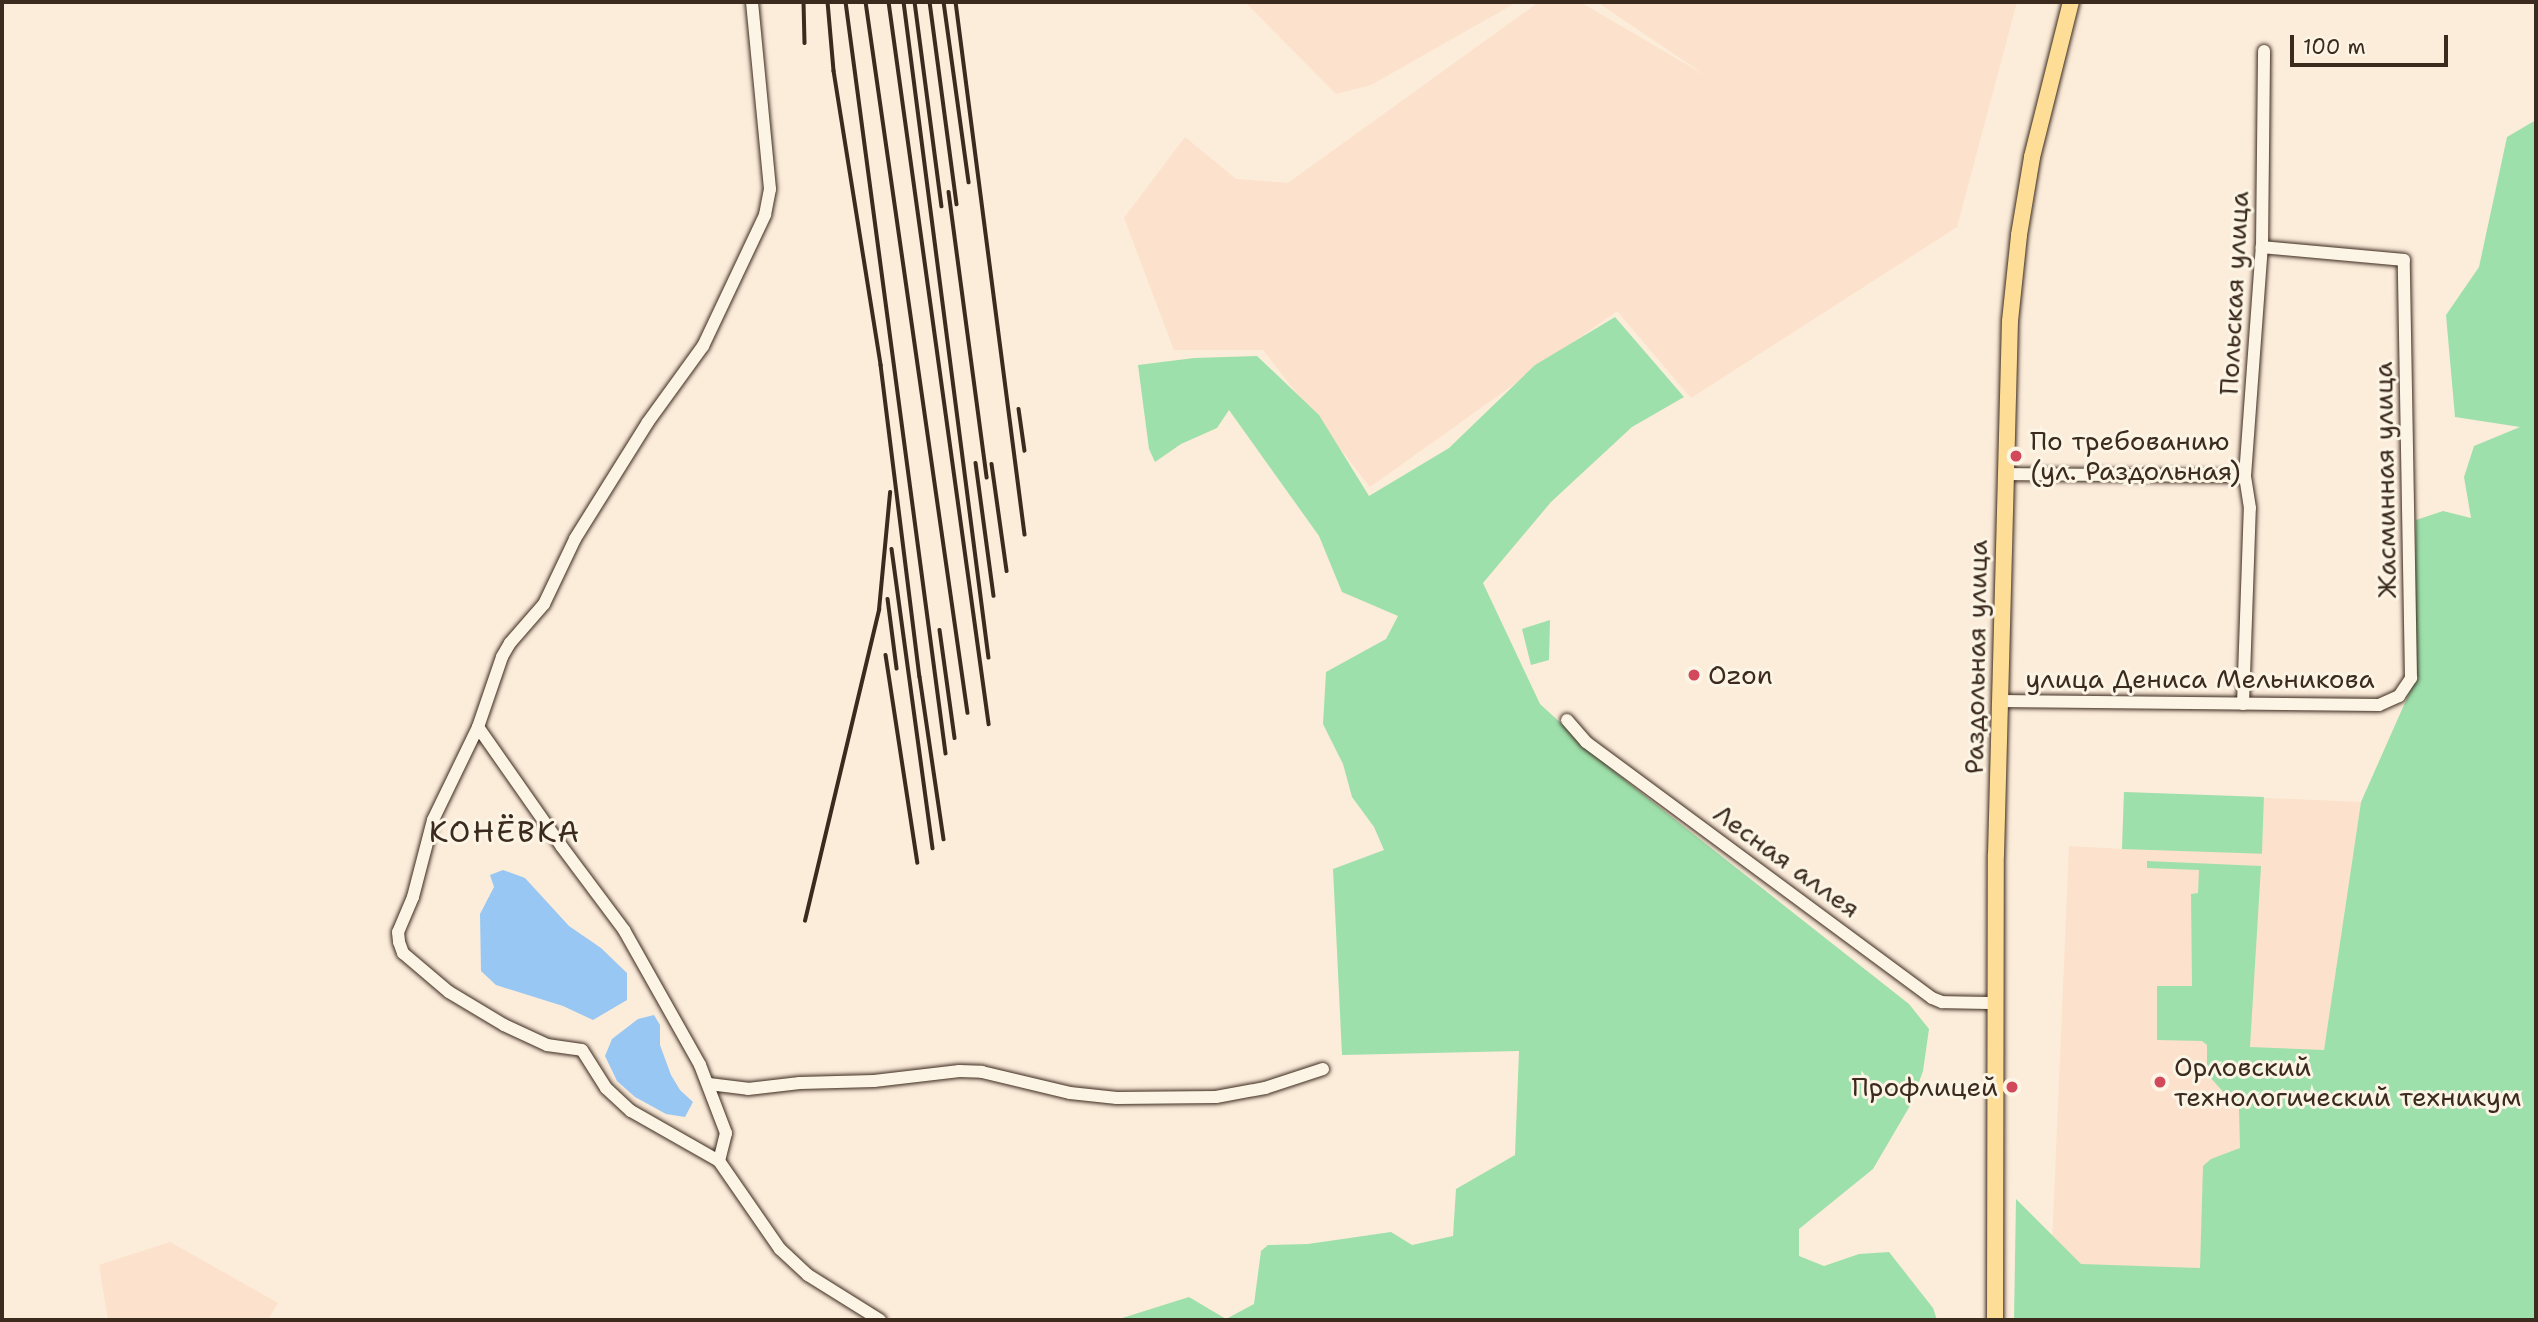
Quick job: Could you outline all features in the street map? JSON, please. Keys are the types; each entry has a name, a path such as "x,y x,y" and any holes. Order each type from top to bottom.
{"main road":[{"name":"Раздольная улица","path":"1995,1320 2000,701 2010,321 2019,235 2039,123 2071,2"}],"street":[{"path":"752,2 769,189 765,215 703,346 648,422 575,539 544,604 506,650 478,727 433,820 413,897 398,932 403,953 449,992 503,1025 547,1045 582,1050 606,1088 631,1111 719,1161 780,1249 807,1275 880,1320"},
{"name":"Польская улица","path":"2243,704 2250,508 2245,476 2262,247 2264,51"},
{"name":"Жасминная улица","path":"2262,247 2404,260 2411,678 2399,696"},
{"path":"2005,474 2245,476"},
{"name":"улица Дениса Мельникова","path":"2000,701 2379,705 2399,696"},
{"name":"Лесная аллея","path":"1567,720 1586,742 1932,998 1942,1002 1996,1003"},
{"path":"478,727 624,930 709,1084 726,1133 719,1161"},
{"path":"709,1084 748,1089 800,1083 874,1082 934,1073 982,1072 1070,1093 1163,1098 1216,1097 1265,1088 1323,1069"}],"shaded area":[{"path":"1245,2 1517,2 1371,85 1336,94"},
{"path":"1539,2 1580,2 1708,77 1597,2 2017,2 1957,227 1691,398 1617,311 1370,487 1263,350 1174,350 1124,218 1185,137 1236,179 1288,183"},
{"path":"2124,792 2361,802 2324,1050 2206,1277 2051,1270 2069,846 2122,849"},
{"path":"170,1242 278,1303 268,1320 108,1320 99,1265"}],"green space":[{"path":"2536,120 2536,1320 2014,1320 2016,1199 2081,1264 2200,1268 2203,1166 2211,1159 2240,1148 2239,1109 2207,1074 2207,1045 2202,1041 2157,1040 2157,986 2192,986 2191,894 2198,893 2199,870 2147,868 2147,861 2261,866 2250,1047 2324,1050 2361,802 2415,680 2416,520 2443,511 2471,518 2464,477 2474,446 2520,427 2455,417 2446,315 2479,267 2507,137"},
{"path":"1615,317 1684,397 1632,427 1551,502 1483,583 1540,704 1611,769 1909,1004 1929,1029 1923,1071 1911,1104 1873,1169 1799,1229 1799,1256 1824,1266 1859,1254 1889,1252 1933,1308 1937,1320 1116,1320 1189,1297 1226,1319 1254,1304 1261,1251 1268,1245 1308,1244 1391,1232 1412,1245 1453,1236 1456,1189 1515,1155 1519,1051 1342,1055 1333,869 1384,850 1374,827 1352,797 1343,764 1323,724 1326,672 1386,639 1398,616 1342,592 1319,536 1229,410 1217,428 1181,444 1155,462 1149,449 1138,365 1194,358 1257,356 1319,415 1369,496 1449,448 1535,365"},
{"path":"1550,620 1549,660 1531,665 1522,629"},
{"path":"2124,792 2264,797 2262,854 2122,849"}],"water":[{"path":"503,870 525,878 569,926 601,948 627,973 627,1000 593,1020 563,1006 496,985 481,971 480,914 494,887 490,875"},
{"path":"654,1015 660,1025 660,1045 671,1075 680,1090 693,1102 685,1117 666,1114 635,1097 617,1081 605,1056 612,1039 638,1019"}],"railway":[{"path":"804,2 805,43"},
{"path":"828,2 834,71 881,365 920,677 944,839"},
{"path":"846,2 946,753"},
{"path":"866,2 968,713"},
{"path":"889,2 989,724"},
{"path":"904,2 989,658"},
{"path":"915,2 942,206"},
{"path":"930,2 957,204"},
{"path":"944,2 969,182"},
{"path":"956,2 1025,535"},
{"path":"949,192 987,477"},
{"path":"1019,409 1025,451"},
{"path":"976,463 994,596"},
{"path":"992,464 1007,571"},
{"path":"805,921 879,610 890,493"},
{"path":"892,549 933,848"},
{"path":"888,599 897,668"},
{"path":"940,630 955,738"},
{"path":"886,655 918,863"}],"place":[{"name":"По требованию (ул. Раздольная)","path":"2016,456"},
{"name":"Ozon","path":"1694,675"},
{"name":"Орловский технологический техникум","path":"2160,1082"},
{"name":"Профлицей","path":"2012,1087"}],"district":[{"name":"КОНЁВКА","path":"505,832"}]}
